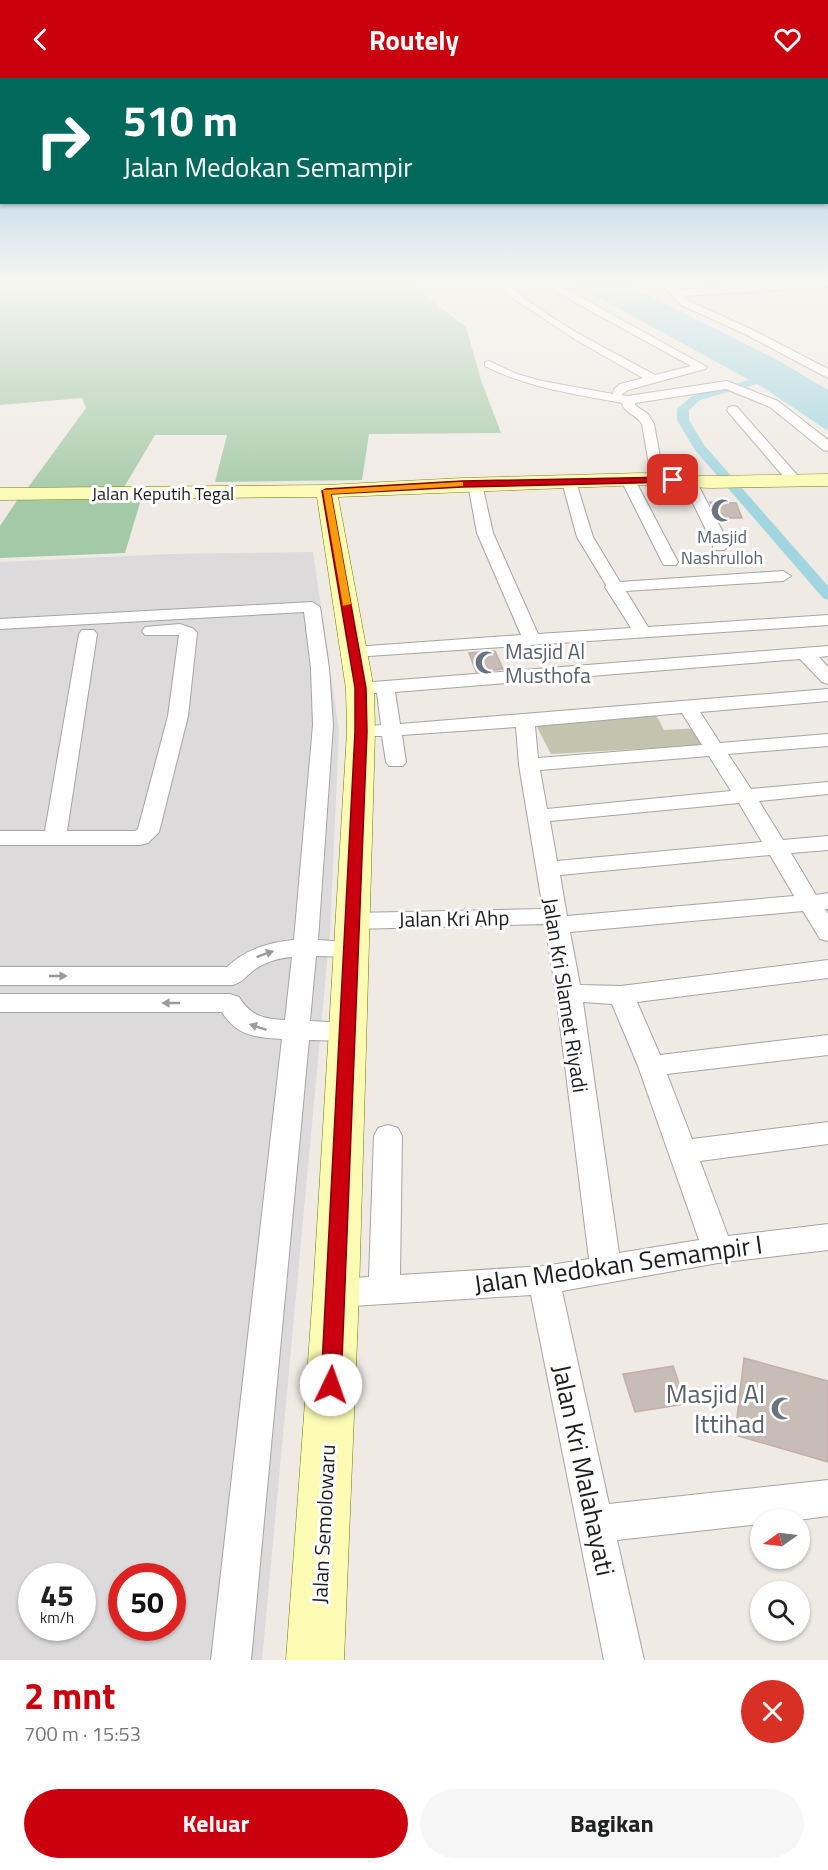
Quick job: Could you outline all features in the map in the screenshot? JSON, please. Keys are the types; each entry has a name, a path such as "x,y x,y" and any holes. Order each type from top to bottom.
{"main road":[{"name":"Jalan Keputih Tegal","path":"0,494 326,491 643,479 738,482 828,480"},
{"name":"Jalan Semolowaru","path":"315,1660 336,1293 341,1032 349,940 377,731 326,491"}],"street":[{"path":"615,358 653,379"},
{"path":"670,562 633,494 643,479 632,417 628,404 617,393 624,387 701,367 684,358"},
{"path":"798,358 828,374"},
{"path":"489,364 513,376 540,384 628,404 720,385 735,388 785,411 828,447"},
{"path":"733,410 794,480"},
{"path":"699,481 718,538 719,548"},
{"path":"569,482 585,537 613,588 643,633"},
{"path":"475,484 485,533 532,640"},
{"path":"613,588 783,576"},
{"path":"0,624 312,607 320,668 323,725 307,949 231,1660"},
{"path":"366,676 532,640 828,620"},
{"path":"0,638 180,629 188,633 178,716 148,832 140,838 0,838"},
{"path":"55,838 88,634"},
{"path":"366,676 806,654 828,651"},
{"path":"806,654 828,678"},
{"path":"396,762 377,731 525,721 828,695"},
{"path":"687,706 745,796 775,848 818,902 828,933"},
{"name":"Jalan Kri Slamet Riyadi","path":"525,721 546,869 568,993 606,1269"},
{"path":"530,765 828,740"},
{"path":"540,816 828,788"},
{"path":"546,869 828,843"},
{"name":"Jalan Kri Ahp","path":"233,976 243,964 268,952 307,949 349,940 556,921 818,902"},
{"path":"568,993 621,995 828,969"},
{"path":"0,976 233,976 230,1003 237,1015 256,1028 341,1032"},
{"path":"621,995 651,1066 717,1250"},
{"path":"0,1003 230,1003"},
{"path":"651,1066 828,1045"},
{"path":"682,1152 828,1133"},
{"path":"384,1290 388,1136"},
{"name":"Jalan Medokan Semampir I","path":"336,1293 544,1280 717,1250 828,1237"},
{"name":"Jalan Kri Malahayati","path":"544,1280 624,1660"},
{"path":"596,1524 828,1498"}],"shaded area":[{"path":"313,552 339,731 330,931 262,1660 0,1660 0,562 170,554"},
{"path":"655,713 664,730 701,728 708,745 551,754 535,723"}],"green space":[{"path":"0,358 475,358 501,433 369,434 362,480 215,482 227,435 155,435 123,489 27,489 86,408 82,398 0,405"},
{"path":"20,496 142,496 125,553 0,558 0,526"}],"water":[{"path":"709,358 773,358 828,390 828,431 764,388"}],"building":[{"name":"Masjid Nashrulloh","path":"710,502 736,503 742,518 718,518"},
{"name":"Masjid Al Musthofa","path":"495,651 503,669 476,672 469,653"},
{"name":"Masjid Al Ittihad","path":"744,1358 828,1381 828,1462 735,1435"},
{"path":"673,1366 686,1404 635,1412 623,1374"}],"waterway":[{"path":"753,382 696,398 683,409 683,420 699,447 828,595"}],"slow traffic":[{"path":"346,604 326,491 460,484"}],"place":[{"name":"Masjid Nashrulloh","path":"722,510"},
{"name":"Masjid Al Musthofa","path":"487,663"},
{"name":"Masjid Al Ittihad","path":"783,1408"}],"route":[{"path":"331,1385 361,732 360,688 326,491 462,484 673,480"}]}
